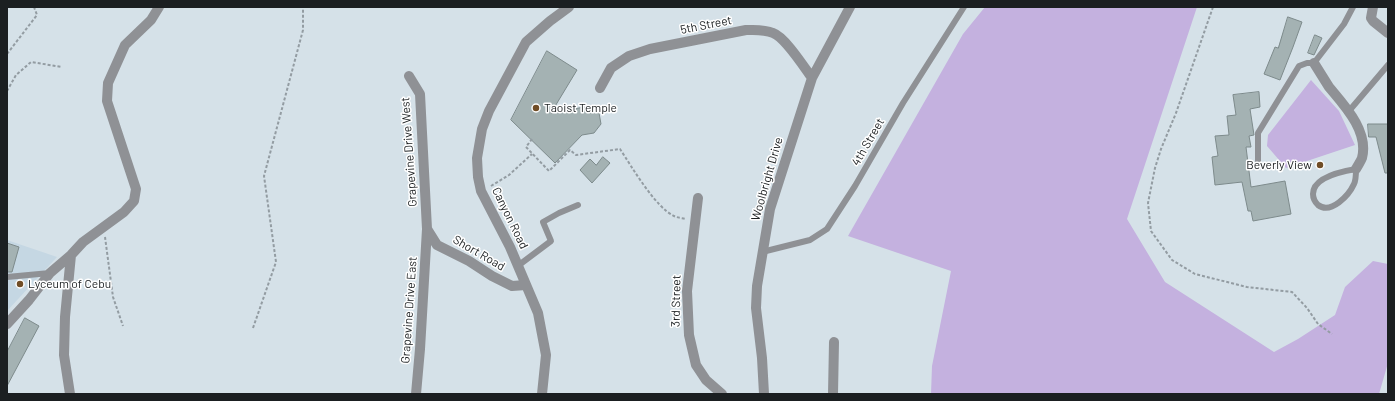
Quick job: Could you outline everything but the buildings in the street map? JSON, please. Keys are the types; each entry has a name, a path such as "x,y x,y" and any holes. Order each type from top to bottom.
{"street":[{"path":"7,324 29,300 50,273 71,255 83,242 124,212 134,200 136,189 107,101 108,83 125,45 151,20 159,7"},
{"name":"Canyon Road","path":"542,394 546,355 538,313 519,265 481,191 478,177 477,158 482,129 489,111 526,42 569,7"},
{"name":"Woolbright Drive","path":"764,394 762,358 756,308 757,286 770,210 812,78 850,7"},
{"path":"1373,7 1371,18 1388,33"},
{"name":"5th Street","path":"600,88 610,68 629,56 650,48 746,30 762,30 775,33 782,38 812,78"},
{"path":"1314,63 1328,85 1349,111 1356,124 1362,144 1362,158 1356,168"},
{"name":"Grapevine Drive West","path":"409,76 420,94 427,229"},
{"name":"3rd Street","path":"698,198 687,291 689,335 696,365 706,380 722,394"},
{"name":"Short Road","path":"427,229 437,245 469,261 492,276 512,286 526,285"},
{"name":"Grapevine Drive East","path":"416,394 427,229"},
{"path":"70,394 64,355 65,317 71,255"},
{"path":"833,394 834,342"}],"lane":[{"name":"4th Street","path":"762,252 810,240 827,229 855,186 903,103 964,7"},
{"path":"1258,164 1258,133 1299,66 1307,63 1314,63 1344,24 1353,7"},
{"path":"1349,111 1388,65"},
{"path":"1356,168 1355,182 1346,197 1336,204 1326,208 1318,205 1314,199 1313,191 1317,185 1331,175 1356,168"},
{"path":"519,265 551,241 543,222 578,205"},
{"path":"7,277 50,273"}],"path":[{"path":"7,54 36,15 34,7"},
{"path":"253,328 276,262 264,176 303,30 303,7"},
{"path":"1213,7 1155,168 1148,203 1151,231 1172,260 1195,274 1247,287 1292,292 1307,308 1318,324 1332,334"},
{"path":"7,91 16,75 31,62 62,67"},
{"path":"532,140 526,147 549,171 570,150 576,155 620,149 647,189 663,207 674,216 695,222"},
{"path":"481,191 510,175 532,154"},
{"path":"105,235 113,297 123,326"}],"shaded area":[{"path":"985,7 1197,7 1127,219 1165,282 1274,352 1298,339 1335,315 1345,287 1373,261 1388,264 1388,363 1379,394 931,394 932,366 951,271 848,236 963,34"},
{"path":"1311,80 1339,111 1355,145 1286,168 1267,146 1268,135"},
{"name":"Lyceum of Cebu","path":"7,240 57,257 7,311"}],"place":[{"name":"Taoist Temple","path":"536,108"},
{"name":"Beverly View","path":"1320,165"},
{"name":"Lyceum of Cebu","path":"20,284"}]}
